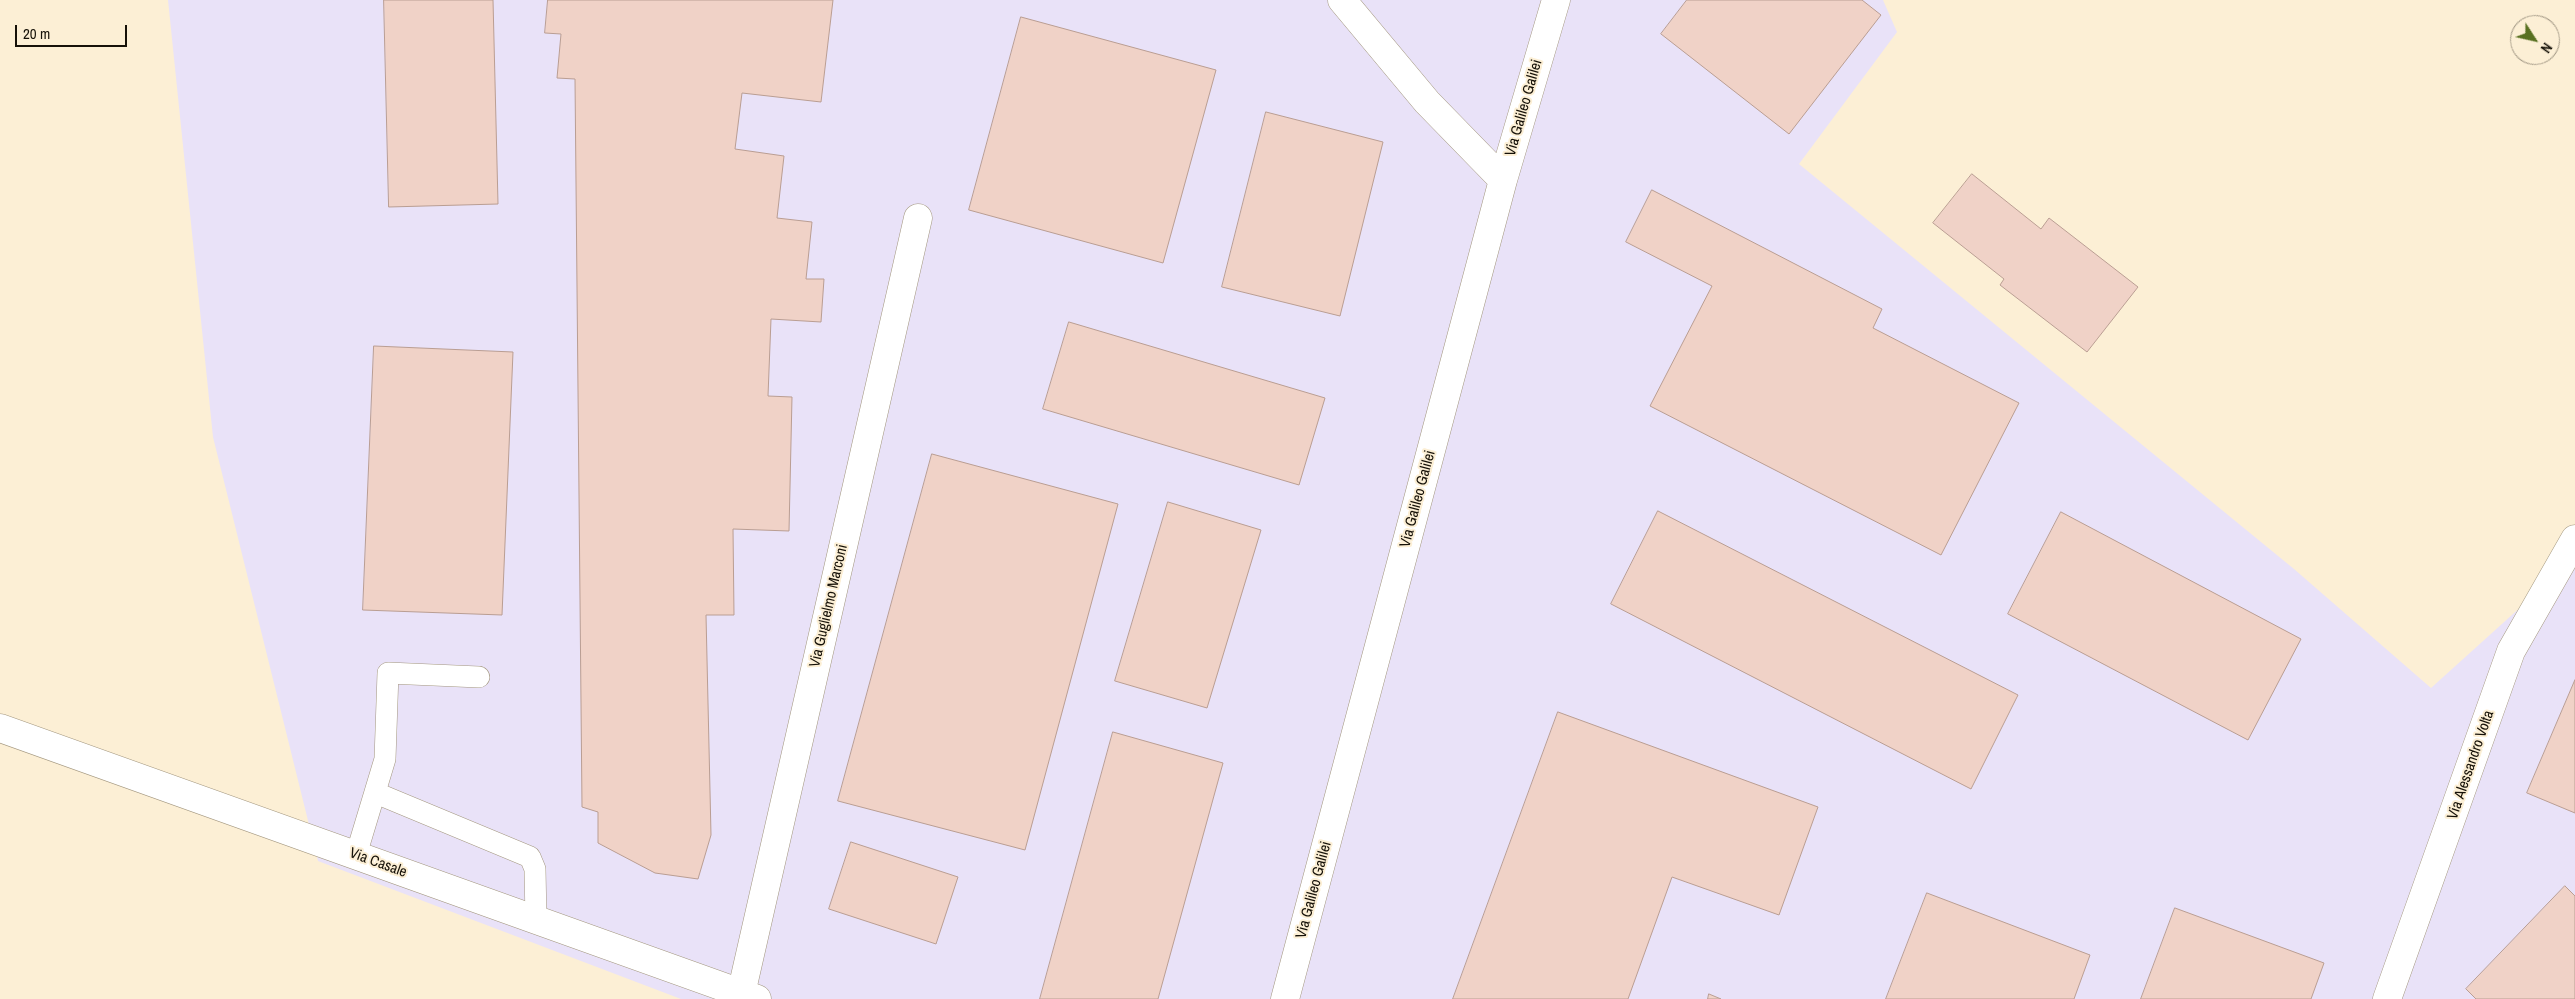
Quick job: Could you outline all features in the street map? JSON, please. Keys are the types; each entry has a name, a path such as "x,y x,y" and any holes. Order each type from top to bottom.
{"street":[{"path":"1342,0 1427,102 1503,180"},
{"name":"Via Galileo Galilei","path":"1285,999 1503,180 1556,0"},
{"name":"Via Guglielmo Marconi","path":"749,996 918,218"},
{"name":"Via Alessandro Volta","path":"2387,999 2511,651 2575,539"},
{"name":"Via Casale","path":"0,728 749,996"}],"lane":[{"path":"356,855 385,759 388,673 479,677"},
{"path":"376,793 530,857 535,869 536,920"}],"shaded area":[{"path":"168,0 1883,0 1897,32 1799,164 2294,569 2431,688 2575,558 2575,999 681,999 318,861 213,437"}],"building":[{"path":"384,0 493,0 498,204 389,207"},
{"path":"548,0 833,0 821,102 742,93 735,149 784,156 777,218 812,222 806,279 824,279 821,322 771,319 768,396 792,397 789,531 733,529 734,615 706,615 711,835 698,879 655,873 598,843 598,812 582,807 575,79 557,78 561,34 545,33"},
{"path":"1687,0 1862,0 1881,15 1789,134 1661,34"},
{"path":"1021,17 1216,70 1163,263 969,210"},
{"path":"1266,112 1383,142 1340,316 1222,287"},
{"path":"1972,174 2041,229 2049,218 2138,287 2087,352 2000,285 2004,279 1933,223"},
{"path":"1652,190 1882,309 1873,328 2019,403 1941,555 1650,406 1712,286 1626,242"},
{"path":"1069,322 1325,398 1299,485 1043,409"},
{"path":"374,346 513,352 502,615 363,610"},
{"path":"932,454 1118,504 1025,850 838,801"},
{"path":"1168,502 1261,530 1207,708 1115,681"},
{"path":"1658,511 2018,695 1971,789 1611,604"},
{"path":"2061,512 2301,639 2248,740 2008,614"},
{"path":"2575,680 2575,813 2527,793"},
{"path":"1558,712 1818,807 1779,915 1672,877 1628,999 1453,999"},
{"path":"1113,732 1223,763 1158,999 1040,999"},
{"path":"851,842 958,877 936,944 829,909"},
{"path":"2565,886 2575,896 2575,999 2476,999 2466,989"},
{"path":"1927,893 2090,955 2074,999 1886,999"},
{"path":"2175,908 2324,963 2311,999 2141,999"},
{"path":"1709,994 1721,999 1708,999"}]}
